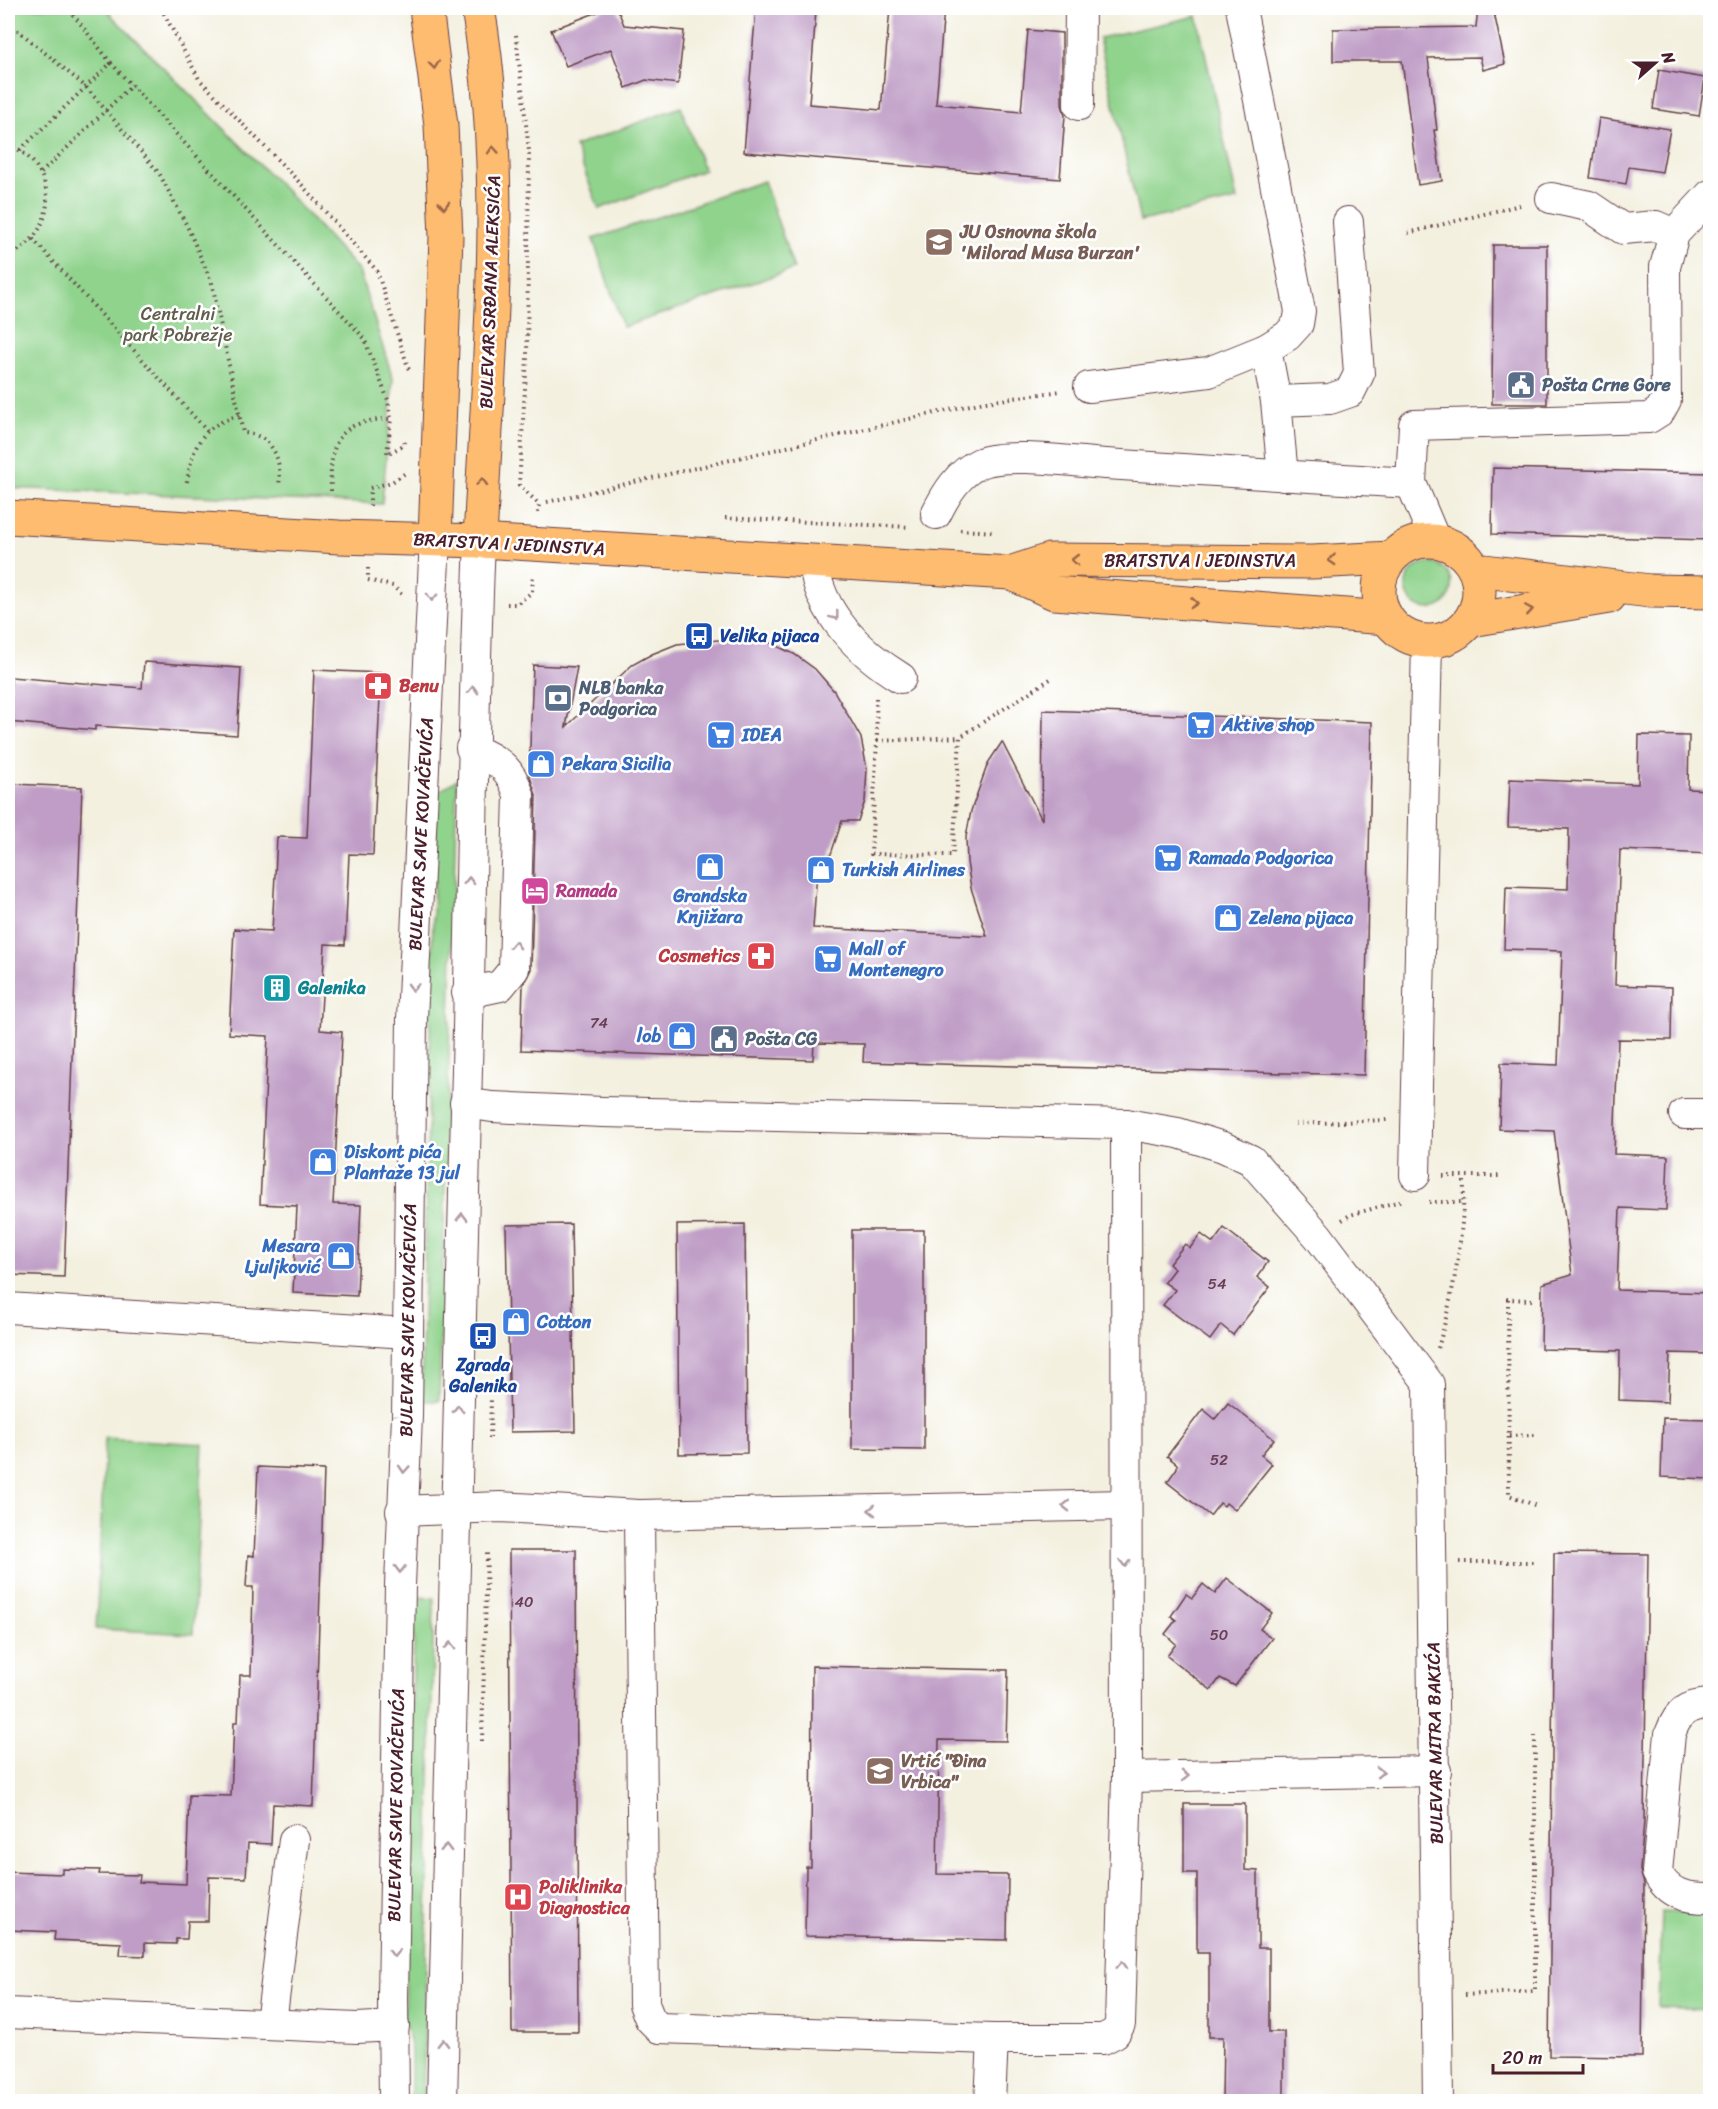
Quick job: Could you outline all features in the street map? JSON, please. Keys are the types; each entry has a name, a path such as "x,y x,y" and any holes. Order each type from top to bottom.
{"main road":[{"path":"426,8 441,125 446,237 435,538"},
{"name":"BULEVAR SRĐANA ALEKSIĆA","path":"478,8 484,45 494,156 495,237 480,541"},
{"name":"BRATSTVA I JEDINSTVA","path":"8,517 339,537 435,538 814,563 1000,572 1049,560 1311,561 1391,558"},
{"path":"1435,540 1452,545 1466,555 1476,570 1480,587 1478,604 1471,620 1459,632 1444,640 1427,642 1411,638 1397,630 1387,618 1380,603 1379,587 1382,571 1403,547 1419,541 1435,540"},
{"path":"1476,570 1650,591 1710,592"},
{"name":"BRATSTVA I JEDINSTVA","path":"1000,572 1054,593 1387,618"},
{"path":"1471,620 1650,591"}],"street":[{"path":"1078,105 1080,8"},
{"path":"1089,387 1209,372 1266,349 1287,336 1298,324 1300,311 1241,8"},
{"path":"1435,540 1411,483 1414,425 1649,418 1660,411 1666,400 1665,267 1674,234 1710,195"},
{"path":"1551,198 1589,206 1623,229 1656,226 1674,234"},
{"path":"1276,401 1330,399 1350,392 1359,374 1348,222"},
{"path":"1266,349 1276,401 1283,476"},
{"path":"932,524 947,493 963,474 980,464 999,458 1411,483"},
{"name":"BULEVAR SAVE KOVAČEVIĆA","path":"394,2102 401,1510 407,1416 411,1019 435,538"},
{"path":"442,2102 448,1716 456,1509 468,993 471,748 480,541"},
{"path":"814,563 820,594 830,611 875,662 901,678"},
{"path":"1410,1188 1418,1119 1427,642"},
{"path":"468,993 500,986 514,969 519,795 515,781 503,764 471,748"},
{"path":"465,1103 492,1107 603,1112 1126,1124 1178,1133 1223,1147 1251,1160 1318,1236 1429,1384"},
{"path":"639,1515 644,2004 650,2019 659,2028 993,2039 1103,2039 1114,2033 1120,2024 1127,1777 1126,1124"},
{"path":"8,1308 408,1334"},
{"name":"BULEVAR MITRA BAKIĆA","path":"1429,1384 1436,1771 1438,2102"},
{"path":"401,1510 500,1507 639,1515 1125,1505"},
{"path":"1710,1704 1695,1704 1685,1708 1676,1717 1670,1734 1657,1872 1668,1890 1687,1896 1710,1898"},
{"path":"1127,1777 1436,1771"},
{"path":"271,2023 294,1840"},
{"path":"8,2013 357,2028 394,2026"},
{"path":"990,2102 993,2039"}],"path":[{"path":"68,8 111,63 364,338 388,400 391,420 387,454 404,445 407,435"},
{"path":"161,8 199,79 302,185 377,271 412,378"},
{"path":"8,22 86,87 159,173 187,226 212,283 243,433 262,436 272,445 278,459 279,486"},
{"path":"20,150 111,63"},
{"path":"41,173 132,85"},
{"path":"8,144 20,150 41,173 46,190 47,207 43,224 33,239 20,251 8,256"},
{"path":"1408,233 1551,198"},
{"path":"33,239 207,431"},
{"path":"547,502 979,403 1089,387"},
{"path":"187,482 195,445 207,431 222,420 240,415"},
{"path":"331,491 330,467 333,446 345,430 370,420 391,420"},
{"path":"725,518 932,524 995,532"},
{"path":"368,580 393,586 406,600"},
{"path":"875,662 877,741 871,854 953,855 960,738"},
{"path":"877,741 960,738 1052,678"},
{"path":"1295,1124 1418,1119"},
{"path":"1318,1236 1350,1215 1393,1201 1410,1188 1464,1177 1501,1176"},
{"path":"1429,1384 1452,1293 1464,1202 1464,1177"},
{"path":"1427,1202 1464,1202"},
{"path":"1532,1300 1508,1299 1509,1495 1537,1506"},
{"path":"1509,1436 1535,1435"},
{"path":"1432,1562 1536,1562"},
{"path":"1437,1996 1535,1991 1535,1736"}],"green space":[{"name":"Centralni park Pobrežje","path":"8,8 107,8 113,17 287,192 359,271 393,379 382,504 8,488"},
{"path":"1197,16 1237,200 1140,221 1099,38"},
{"path":"681,107 704,170 599,209 575,146"},
{"path":"764,181 794,269 623,327 593,239"},
{"path":"1429,563 1438,564 1445,570 1451,577 1451,595 1445,602 1438,608 1429,609 1420,608 1413,602 1407,595 1406,586 1407,577 1413,570 1420,564"},
{"path":"457,779 439,1401 421,1401 436,794"},
{"path":"105,1438 203,1444 193,1634 96,1629"},
{"path":"415,1597 434,1598 423,2101 411,2102 411,2050 404,2018"},
{"path":"1661,1912 1710,1914 1710,2009 1658,2007"}],"building":[{"path":"608,8 617,8 624,25 684,31 678,84 646,80 626,88 611,49 566,66 551,30"},
{"path":"756,8 816,10 809,104 881,110 890,8 944,8 936,104 1021,112 1028,30 1062,33 1062,105 1065,115 1060,179 744,152"},
{"path":"1478,8 1493,8 1505,64 1483,70 1480,57 1428,58 1437,130 1434,130 1442,181 1418,185 1402,61 1333,61 1333,29 1476,27"},
{"path":"1659,70 1705,78 1699,116 1653,109"},
{"path":"1599,118 1670,129 1662,172 1629,167 1626,184 1590,178"},
{"path":"1493,245 1547,245 1547,404 1492,404"},
{"path":"1493,468 1710,473 1710,540 1492,534"},
{"name":"Ramada Podgorica","path":"739,638 766,641 794,654 815,669 834,691 861,738 867,769 865,801 858,821 842,821 831,854 817,871 813,928 987,936 971,888 967,862 966,837 971,811 988,763 1002,742 1042,820 1043,710 1372,722 1364,1075 863,1062 864,1044 814,1043 813,1060 521,1050 523,985 531,969 536,795 529,774 533,665 577,667 566,727 632,665 652,654 677,644"},
{"path":"144,662 241,668 237,735 95,726 95,730 8,722 11,677 142,688"},
{"name":"Galenika","path":"314,670 381,673 373,855 349,854 345,945 325,944 320,1030 342,1032 333,1204 361,1205 357,1296 293,1293 297,1206 260,1204 268,1036 229,1034 234,929 272,931 277,837 307,838"},
{"path":"1639,735 1689,736 1688,789 1710,790 1710,854 1620,850 1615,985 1672,987 1671,1040 1618,1039 1614,1154 1668,1156 1666,1210 1620,1208 1617,1290 1710,1293 1710,1354 1670,1353 1668,1402 1619,1400 1620,1351 1541,1349 1542,1284 1572,1275 1554,1131 1499,1129 1501,1063 1558,1065 1562,951 1504,949 1506,887 1568,889 1569,829 1508,827 1510,779 1638,784"},
{"path":"11,784 82,787 64,1277 8,1275 8,864"},
{"path":"571,1224 575,1431 510,1432 506,1225"},
{"path":"745,1224 747,1453 679,1454 677,1225"},
{"path":"1224,1228 1268,1262 1257,1277 1270,1287 1233,1335 1221,1325 1210,1340 1163,1305 1175,1290 1164,1282 1174,1269 1169,1264 1185,1244 1190,1248 1201,1234 1213,1243"},
{"path":"852,1230 924,1230 924,1450 852,1449"},
{"path":"1228,1403 1274,1439 1261,1455 1272,1464 1235,1510 1226,1503 1224,1506 1220,1503 1210,1516 1167,1482 1177,1468 1177,1464 1167,1456 1203,1409 1215,1419"},
{"path":"1663,1418 1710,1419 1710,1479 1661,1477"},
{"path":"258,1467 324,1470 313,1806 273,1804 271,1844 248,1843 246,1878 209,1877 208,1921 188,1921 187,1939 176,1939 176,1944 145,1943 145,1956 120,1955 121,1943 54,1940 55,1932 8,1930 8,1872 62,1874 62,1869 100,1870 99,1874 140,1875 139,1882 186,1884 189,1795 231,1796 234,1722 238,1722 240,1675 251,1675 253,1587 246,1587 248,1555 254,1556"},
{"path":"509,1550 576,1550 578,2032 512,2032"},
{"path":"1554,1553 1648,1554 1644,1821 1640,1870 1644,1884 1642,2057 1549,2056"},
{"path":"1227,1578 1272,1613 1260,1629 1272,1638 1235,1686 1220,1678 1211,1690 1167,1656 1176,1644 1165,1634 1176,1620 1171,1616 1186,1594 1192,1598 1203,1584 1215,1594"},
{"path":"812,1666 1008,1670 1006,1741 939,1740 937,1874 1008,1875 1007,1940 805,1936 806,1867 811,1867"},
{"path":"1184,1804 1245,1804 1245,1870 1258,1871 1258,1948 1269,1948 1269,2032 1284,2032 1284,2102 1222,2102 1223,2037 1209,2037 1209,1953 1197,1953 1197,1873 1184,1873"}],"place":[{"name":"JU Osnovna škola 'Milorad Musa Burzan'","path":"939,242"},
{"name":"Pošta Crne Gore","path":"1521,385"},
{"name":"Velika pijaca","path":"699,636"},
{"name":"Benu","path":"378,686"},
{"name":"NLB banka Podgorica","path":"558,698"},
{"name":"Aktive shop","path":"1201,725"},
{"name":"IDEA","path":"721,735"},
{"name":"Pekara Sicilia","path":"541,764"},
{"name":"Ramada Podgorica","path":"1168,858"},
{"name":"Grandska Knjižara","path":"710,867"},
{"name":"Turkish Airlines","path":"821,870"},
{"name":"Ramada","path":"535,891"},
{"name":"Zelena pijaca","path":"1228,918"},
{"name":"Cosmetics","path":"761,956"},
{"name":"Mall of Montenegro","path":"828,959"},
{"name":"Galenika","path":"277,988"},
{"name":"lob","path":"682,1036"},
{"name":"Pošta CG","path":"724,1039"},
{"name":"Diskont pića Plantaže 13 jul","path":"323,1162"},
{"name":"Mesara Ljuljković","path":"341,1256"},
{"name":"Cotton","path":"516,1322"},
{"name":"Zgrada Galenika","path":"483,1336"},
{"name":"Vrtić \"Đina Vrbica\"","path":"880,1771"},
{"name":"Poliklinika Diagnostica","path":"518,1897"}]}
